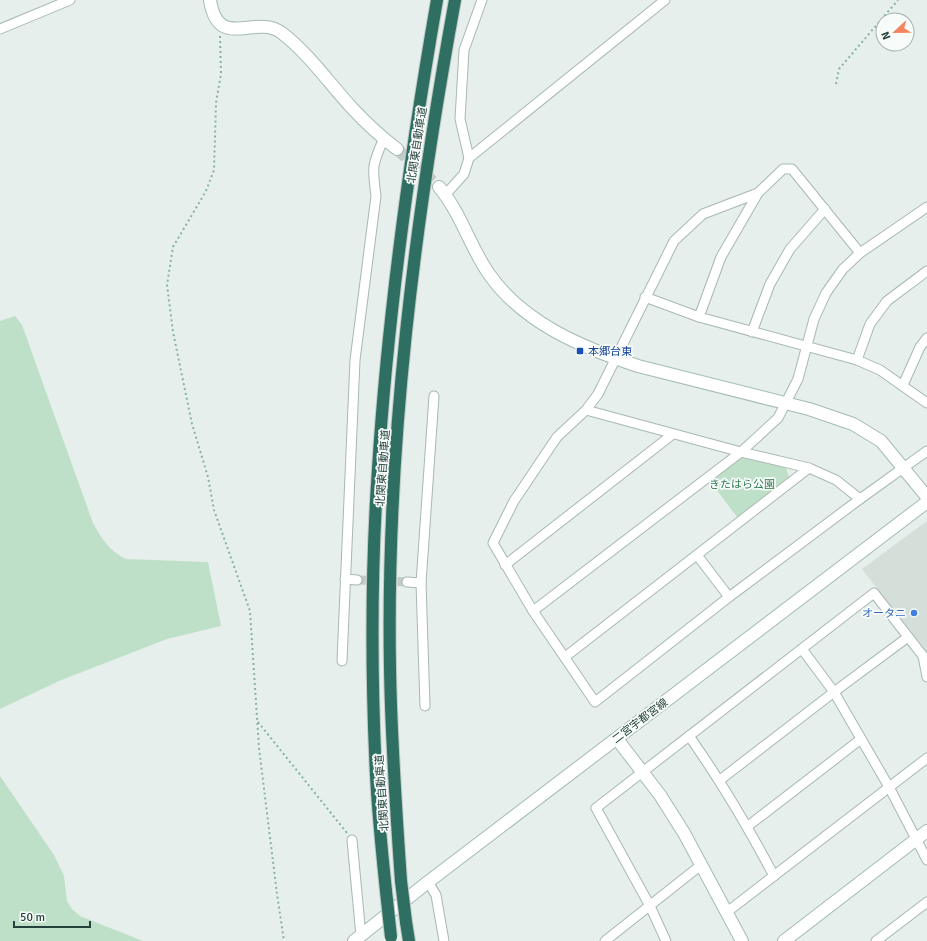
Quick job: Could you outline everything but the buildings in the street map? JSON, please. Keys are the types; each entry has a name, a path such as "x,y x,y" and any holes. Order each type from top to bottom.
{"highway":[{"name":"北関東自動車道","path":"391,939 376,776 373,666 374,569 378,470 396,272 408,176 437,0"},
{"name":"北関東自動車道","path":"409,941 401,880 393,772 390,667 391,565 395,471 412,284 424,186 455,0"}],"street":[{"path":"0,29 70,0"},
{"path":"210,0 212,12 218,23 228,29 267,28 279,32 296,44 354,110 397,149"},
{"path":"482,0 464,50 460,119 469,158 464,174 442,191 489,274 517,307 547,327 616,359 832,415 864,429 881,441 927,496"},
{"path":"469,158 665,0"},
{"path":"342,661 355,360 376,196 373,169 374,160 384,138"},
{"path":"699,317 721,257 758,193 783,169 792,169 860,253"},
{"path":"758,193 703,214 690,224 674,241 598,394 586,410 557,437 514,501 493,543 533,610 595,702 729,597 860,499 927,452"},
{"path":"533,610 741,452 778,418 798,379 814,319 826,293 843,269 860,253 927,207"},
{"path":"752,332 770,284 790,249 825,209"},
{"path":"857,360 870,324 887,301 927,271"},
{"path":"645,298 699,317 806,348 857,360 880,370 927,403"},
{"path":"903,385 920,347 927,338"},
{"path":"425,706 421,583 434,396"},
{"path":"586,410 741,452 809,468 836,480 860,499"},
{"path":"505,565 673,434"},
{"path":"565,657 809,468"},
{"name":"二宮宇都宮線","path":"358,938 428,882 927,502"},
{"path":"697,555 729,597"},
{"path":"346,579 357,580"},
{"path":"406,582 421,583"},
{"path":"666,941 650,906 596,808 874,593 923,656 927,677"},
{"path":"720,780 908,637"},
{"path":"802,649 834,692 889,787 927,860"},
{"path":"689,736 720,780 748,826 774,876"},
{"path":"617,739 664,801 684,833 742,941"},
{"path":"748,826 861,740"},
{"path":"727,912 927,758"},
{"path":"784,941 927,831"},
{"path":"352,840 358,938"},
{"path":"605,941 702,865"},
{"path":"428,882 436,895 444,941"},
{"path":"876,941 927,902"}],"path":[{"path":"836,84 839,69 898,0"},
{"path":"218,23 221,74 216,103 214,170 206,191 173,248 167,285 174,340 192,424 208,477 214,510 250,611 259,748 284,941"},
{"path":"257,721 352,840"}],"shaded area":[{"name":"オータニ","path":"927,521 927,653 862,569"}],"green space":[{"path":"15,316 22,325 93,523 103,539 110,548 126,559 208,562 221,626 167,639 59,681 0,709 0,321"},
{"name":"きたはら公園","path":"745,457 786,468 789,477 737,517 710,481 737,459"},
{"path":"0,776 54,855 64,876 67,901 72,909 80,916 143,941 0,941"}],"tunnel":[{"path":"397,149 439,187"},
{"path":"357,580 407,582"}],"place":[{"name":"本郷台東","path":"580,351"},
{"name":"オータニ","path":"914,613"}]}
